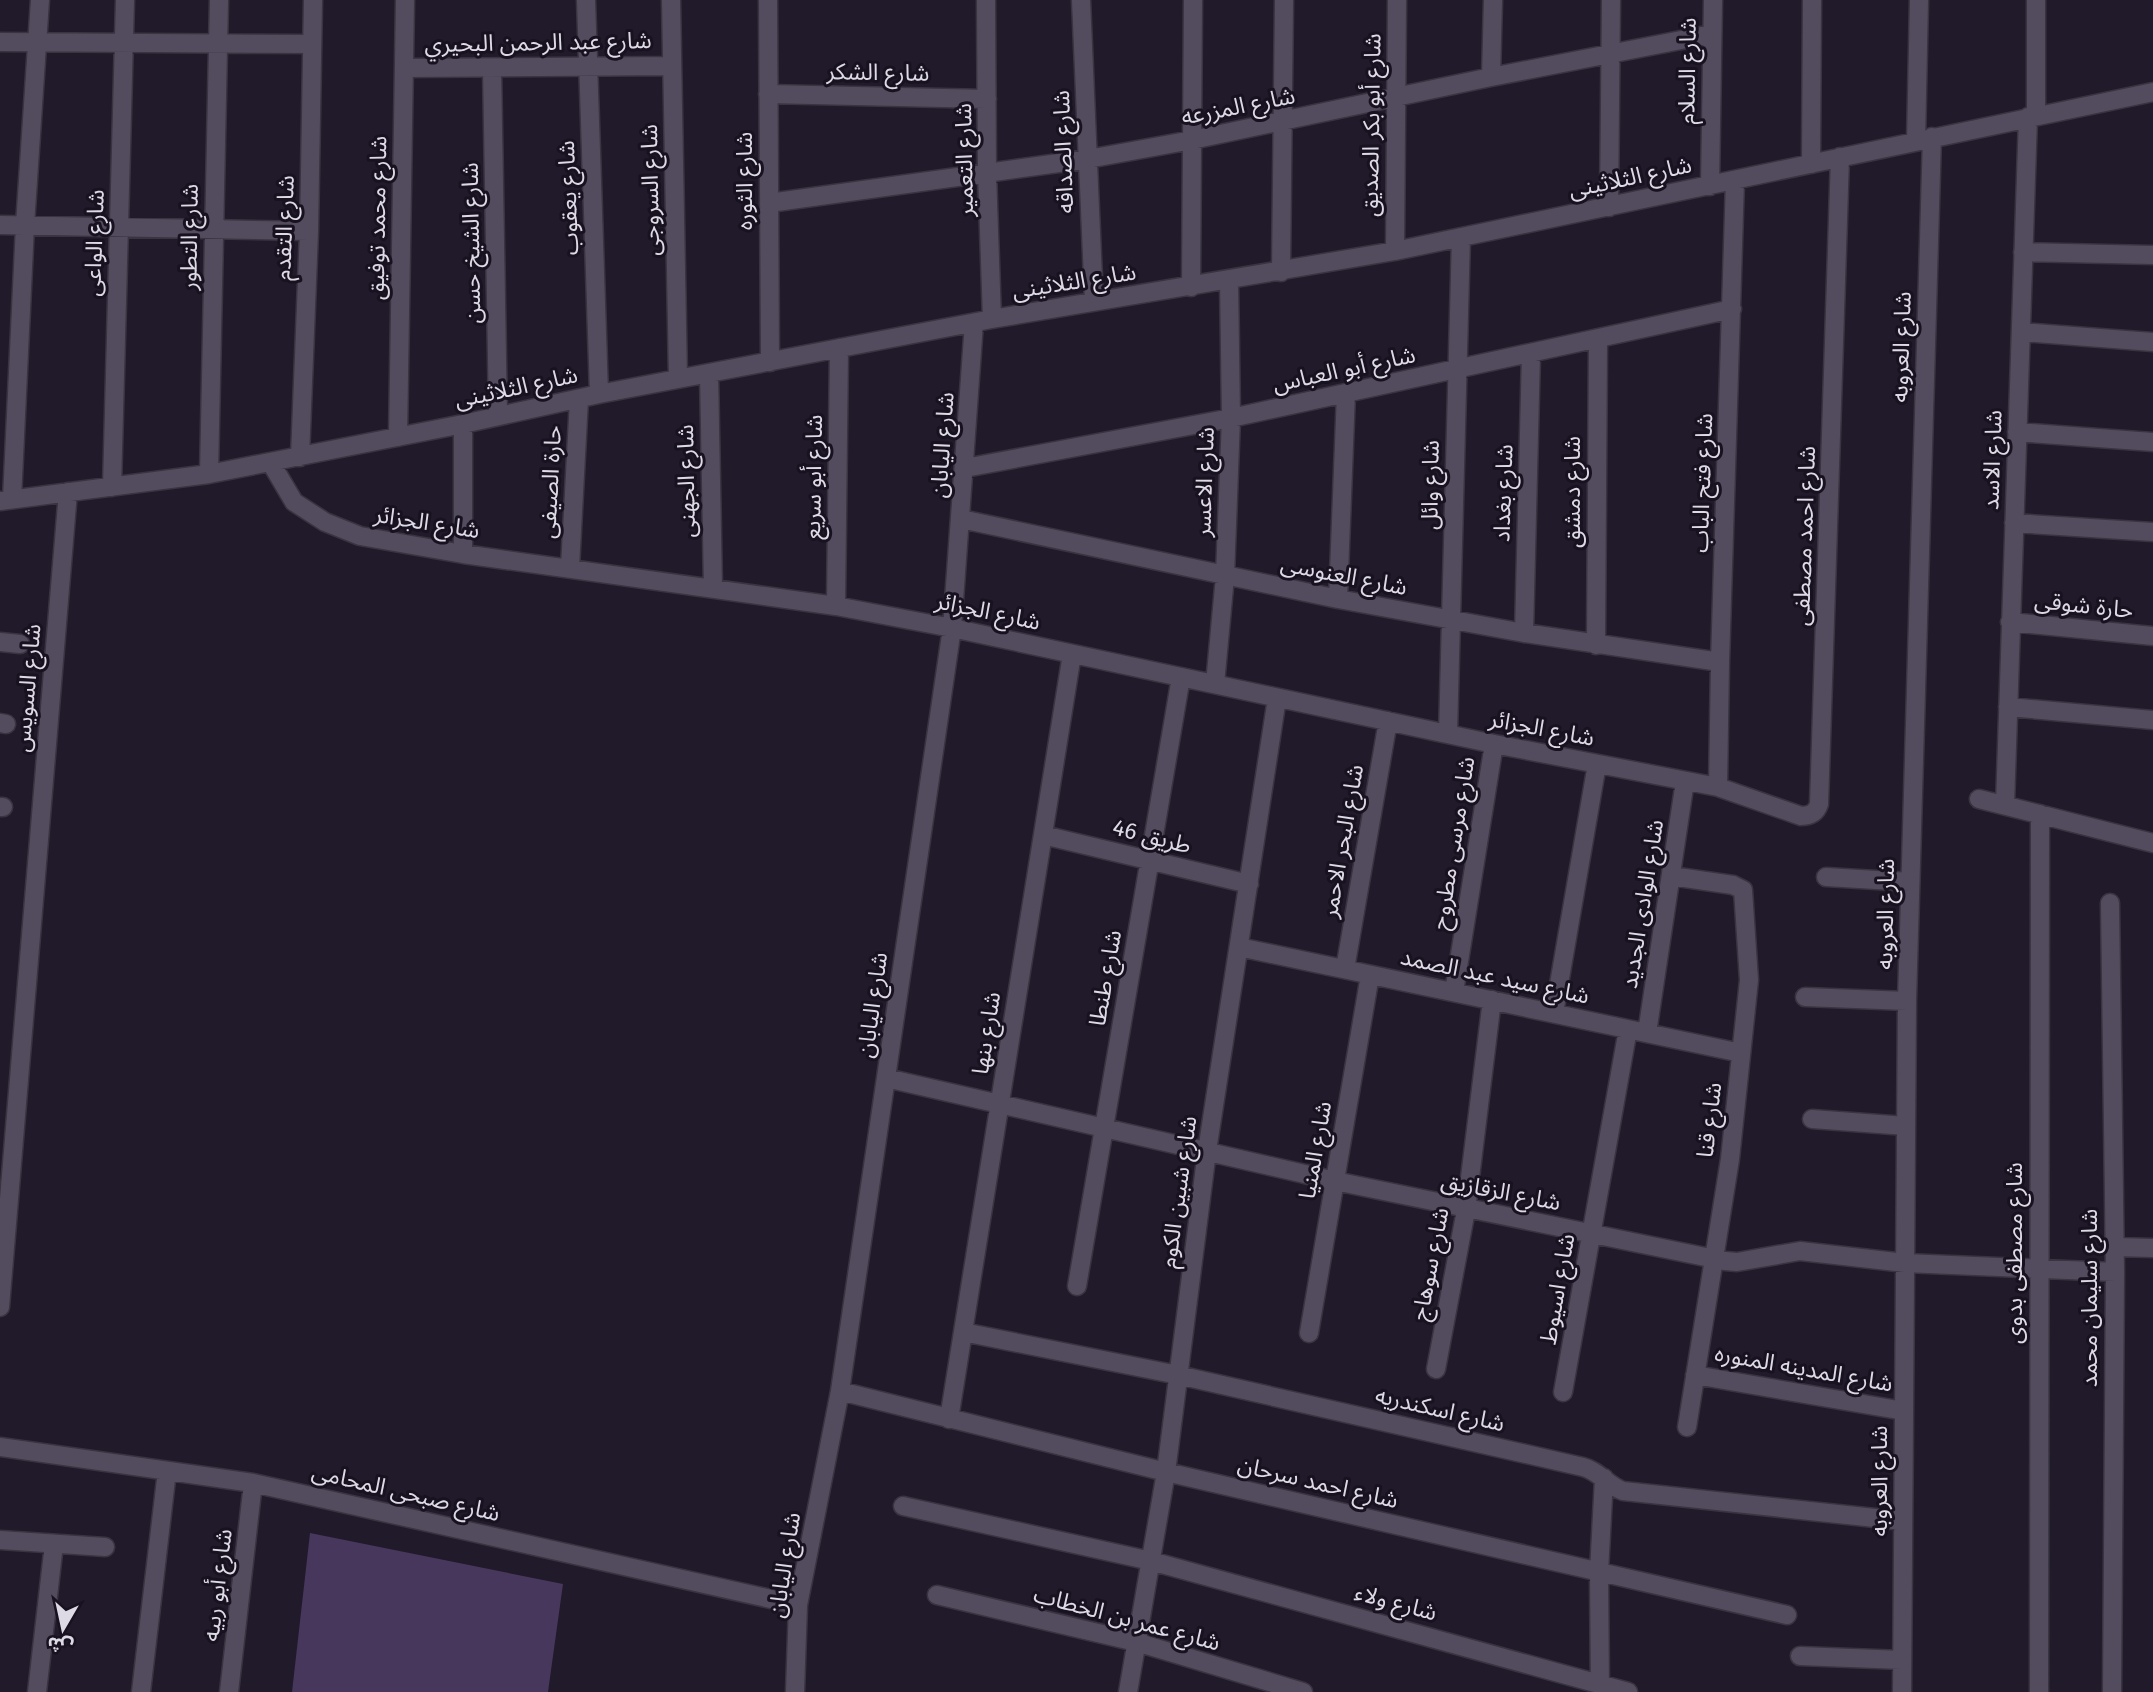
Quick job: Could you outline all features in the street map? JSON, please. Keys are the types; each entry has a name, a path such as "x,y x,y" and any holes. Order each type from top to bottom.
{"street":[{"path":"6,500 40,0"},
{"name":"شارع الواعى","path":"112,487 125,0"},
{"name":"شارع التطور","path":"209,474 219,0"},
{"name":"شارع التقدم","path":"300,457 309,231 313,0"},
{"name":"شارع محمد توفيق","path":"398,438 405,0"},
{"name":"شارع يعقوب","path":"586,0 599,394"},
{"name":"شارع السروجى","path":"671,0 678,379"},
{"name":"شارع الثوره","path":"768,0 770,362"},
{"name":"شارع التعمير","path":"983,321 987,172 986,0"},
{"name":"شارع الصداقه","path":"1081,0 1094,303"},
{"path":"1191,286 1193,0"},
{"path":"1281,272 1284,0"},
{"name":"شارع أبو بكر الصديق","path":"1395,251 1397,0"},
{"path":"1491,77 1493,0"},
{"path":"1609,207 1611,0"},
{"name":"شارع السلام","path":"1710,186 1713,0"},
{"path":"1811,164 1812,0"},
{"name":"شارع العروبه","path":"1902,1692 1907,1001 1924,139 1919,0"},
{"name":"شارع الاسد","path":"2005,805 2017,432 2036,0"},
{"name":"شارع المزرعه","path":"769,204 1088,159 1192,141 1491,77 1712,34"},
{"path":"0,42 312,44"},
{"name":"شارع عبد الرحمن البحيري","path":"405,68 672,65"},
{"name":"شارع الشيخ حسن","path":"492,68 498,416"},
{"name":"شارع الثلاثينى","path":"6,500 209,474 271,463 599,394 839,348 1395,251 2153,92"},
{"name":"شارع الشكر","path":"768,94 987,99"},
{"name":"شارع احمد مصطفى","path":"1718,788 1801,816 1810,816 1819,804 1840,157"},
{"name":"شارع فتح الباب","path":"1718,788 1735,180"},
{"path":"0,225 309,231"},
{"name":"شارع وائل","path":"1448,734 1461,237"},
{"path":"2024,253 2153,256"},
{"name":"شارع الاعسر","path":"1215,684 1225,576 1231,418 1229,280"},
{"name":"شارع أبو العباس","path":"965,468 1231,418 1732,309"},
{"name":"شارع اليابان","path":"795,1692 798,1605 840,1391 952,628 965,468 983,321"},
{"path":"2021,332 2153,342"},
{"name":"شارع دمشق","path":"1596,645 1598,339"},
{"name":"شارع أبو سريع","path":"836,606 839,348"},
{"name":"شارع بغداد","path":"1524,633 1531,354"},
{"name":"شارع الجهنى","path":"709,373 713,588"},
{"path":"1338,599 1346,394"},
{"name":"حارة الصيفى","path":"570,568 579,399"},
{"path":"463,424 463,554"},
{"path":"2017,432 2153,442"},
{"name":"شارع الجزائر","path":"271,463 294,502 325,523 360,536 463,554 836,606 952,628 1494,744 1718,788"},
{"name":"شارع السويس","path":"0,1307 68,492"},
{"name":"شارع العنوسى","path":"961,519 1338,599 1596,645 1720,662"},
{"path":"2014,523 2153,532"},
{"name":"حارة شوقى","path":"2010,622 2153,636"},
{"path":"0,642 20,644"},
{"name":"شارع بنها","path":"949,1419 1072,654"},
{"name":"شارع طنطا","path":"1077,1286 1181,677"},
{"name":"شارع شبين الكوم","path":"1128,1692 1166,1472 1207,1151 1277,698"},
{"path":"2007,707 2153,720"},
{"name":"شارع البحر الاحمر","path":"1345,969 1388,721"},
{"name":"شارع مرسى مطروح","path":"1454,992 1494,744"},
{"path":"1554,1013 1597,764"},
{"name":"شارع الوادى الجديد","path":"1647,1033 1685,782"},
{"path":"1979,799 2153,844"},
{"name":"شارع مصطفى بدوى","path":"2039,1692 2040,814"},
{"name":"طريق 46","path":"1043,835 1249,884"},
{"name":"شارع قنا","path":"1671,876 1732,885 1743,890 1749,980 1730,1158 1687,1426"},
{"path":"1826,877 1910,883"},
{"name":"شارع سليمان محمد","path":"2110,903 2115,1247 2112,1692"},
{"name":"شارع سيد عبد الصمد","path":"1239,947 1741,1053"},
{"name":"شارع المنيا","path":"1309,1333 1370,975"},
{"path":"1805,997 1907,1001"},
{"name":"شارع سوهاج","path":"1436,1369 1466,1210 1492,1000"},
{"name":"شارع اسيوط","path":"1563,1392 1628,1029"},
{"name":"شارع الزقازيق","path":"886,1078 1466,1210 1737,1262 1800,1251 1905,1263 2115,1272"},
{"path":"1812,1119 1906,1126"},
{"path":"2115,1247 2153,1248"},
{"name":"شارع اسكندريه","path":"963,1332 1178,1375 1583,1466 1604,1478 1614,1488 1623,1491 1903,1521"},
{"name":"شارع المدينه المنوره","path":"1695,1375 1904,1410"},
{"name":"شارع احمد سرحان","path":"840,1391 1166,1472 1787,1615"},
{"name":"شارع صبحى المحامى","path":"0,1447 253,1483 798,1605"},
{"path":"141,1692 167,1471"},
{"path":"1600,1688 1599,1572 1604,1478"},
{"name":"شارع أبو ربيه","path":"229,1692 253,1483"},
{"name":"شارع ولاء","path":"903,1506 1151,1561 1600,1688 1629,1692"},
{"path":"0,1539 105,1547"},
{"path":"37,1692 54,1544"},
{"name":"شارع عمر بن الخطاب","path":"937,1595 1136,1642 1303,1692"},
{"path":"1800,1656 1902,1661"}],"shaded area":[{"path":"310,1533 563,1584 548,1692 292,1692"}]}
